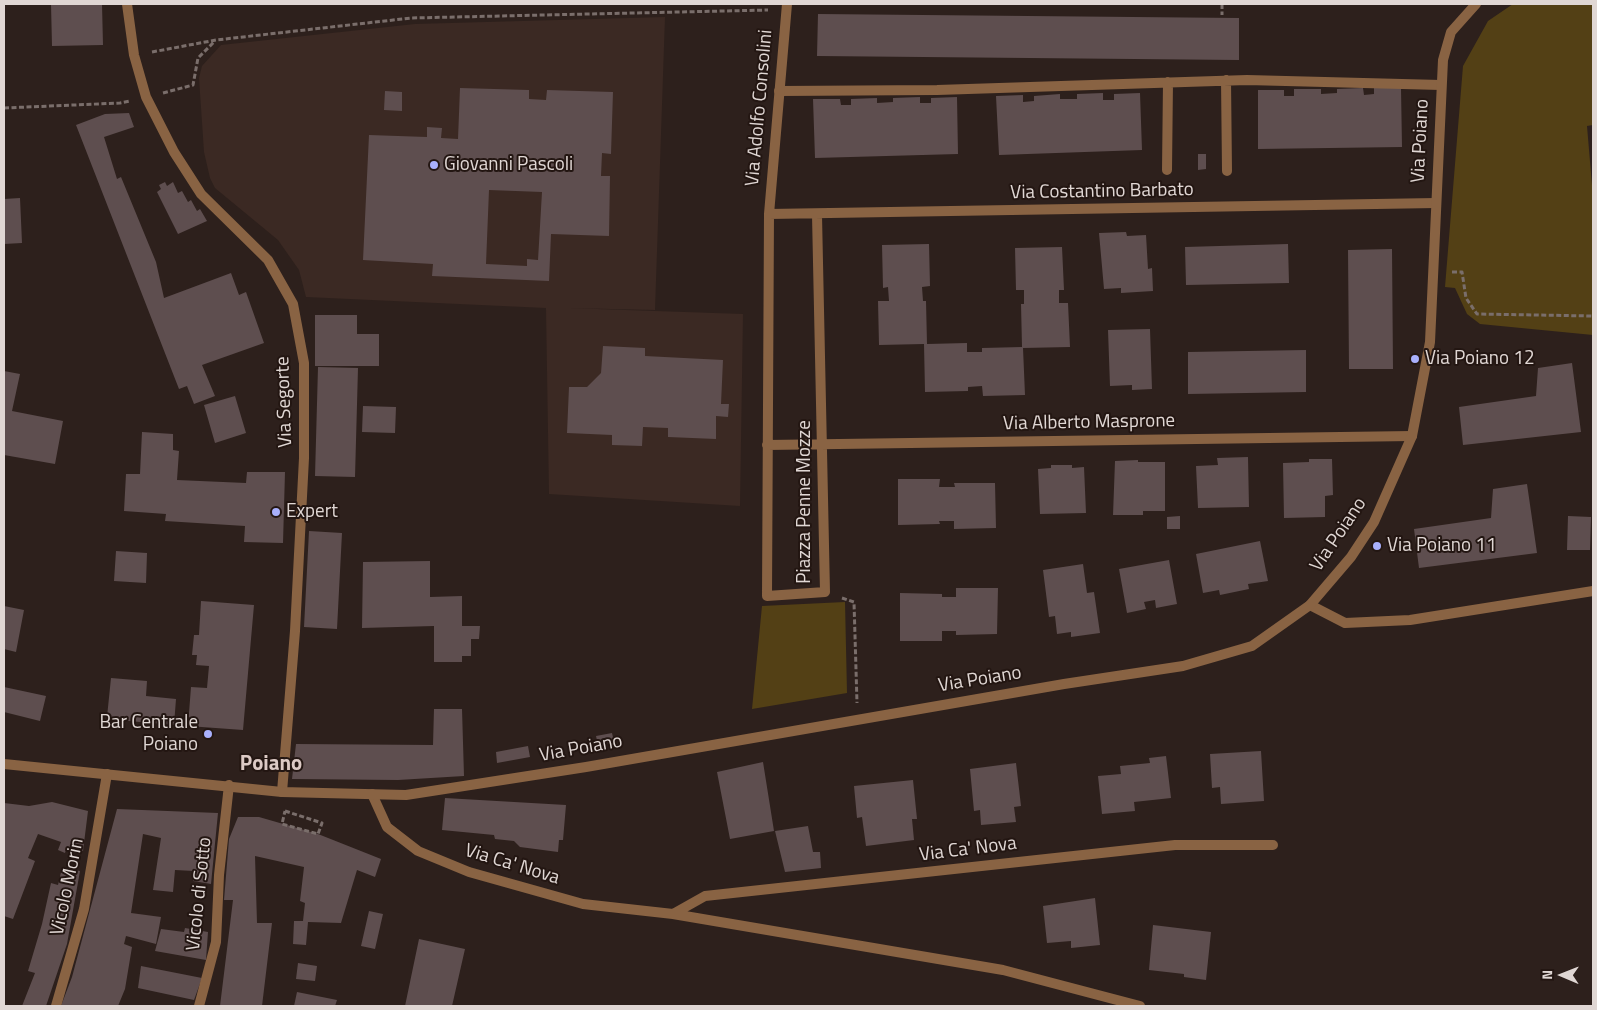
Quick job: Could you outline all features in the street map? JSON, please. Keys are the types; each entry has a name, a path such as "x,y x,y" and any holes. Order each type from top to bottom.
{"street":[{"name":"Via Segorte","path":"127,4 134,55 146,97 174,152 201,194 268,260 293,304 304,363 304,458 295,630 282,792"},
{"name":"Via Poiano","path":"4,764 230,785 282,792 406,795 586,766 858,718 1183,666 1252,646 1310,605 1350,557 1374,522 1412,436 1430,342 1443,60 1451,32 1476,4"},
{"name":"Via Adolfo Consolini","path":"769,214 786,7"},
{"path":"779,91 937,90 1226,80 1442,85"},
{"path":"1226,80 1226,170"},
{"path":"1167,170 1168,82"},
{"name":"Via Costantino Barbato","path":"769,214 817,215 1436,203"},
{"name":"Piazza Penne Mozze","path":"769,214 767,596 825,592 824,445 817,215"},
{"name":"Via Alberto Masprone","path":"767,446 1412,436"},
{"path":"1310,605 1345,623 1410,620 1593,591"},
{"name":"Vicolo Morin","path":"56,1006 84,908 108,774"},
{"name":"Vicolo di Sotto","path":"199,1006 216,942 219,875 230,785"},
{"name":"Via Ca' Nova","path":"372,794 387,827 418,851 469,872 583,904 673,914 1003,970 1140,1006"},
{"name":"Via Ca' Nova","path":"673,914 705,896 1175,845 1273,845"}],"path":[{"path":"1222,4 1222,15"},
{"path":"134,55 216,40 411,18 786,7"},
{"path":"4,108 120,103 193,85 198,58 216,40"},
{"path":"1433,272 1462,272 1466,298 1477,314 1593,316"},
{"path":"825,592 854,602 858,718"},
{"path":"285,811 322,823 318,834 282,824 285,811"}],"shaded area":[{"path":"1513,4 1593,4 1593,125 1587,126 1593,197 1593,335 1480,324 1467,314 1455,288 1445,287 1463,66 1488,21"},
{"name":"Giovanni Pascoli","path":"665,17 655,310 568,308 743,314 740,506 549,494 546,308 306,297 299,270 278,240 215,188 210,178 204,152 199,78 202,66 221,45 415,24"},
{"path":"845,602 847,693 752,709 762,606"}],"building":[{"path":"51,4 102,4 103,45 52,46"},
{"path":"818,14 1239,18 1239,60 817,56"},
{"path":"460,88 529,90 529,99 546,100 547,90 613,92 611,154 602,153 601,176 610,176 609,236 551,234 549,281 432,276 433,264 363,260 369,135 427,137 427,127 442,128 441,138 458,139","holes":["489,190 542,192 538,260 527,259 527,266 486,264"]},
{"path":"1363,88 1364,95 1374,94 1374,88 1401,88 1402,147 1258,149 1258,90 1284,90 1284,96 1294,96 1294,89 1321,89 1321,94 1337,93 1337,89"},
{"path":"385,91 402,92 402,111 384,110"},
{"path":"1103,93 1103,100 1114,100 1114,94 1140,93 1142,150 999,155 996,96 1023,95 1023,102 1034,101 1034,96 1060,94 1060,99 1077,99 1077,94"},
{"path":"920,97 920,103 931,103 931,98 957,97 958,154 815,158 813,99 840,99 841,105 851,105 851,99 877,98 877,103 893,102 893,98"},
{"path":"129,113 134,127 104,137 117,179 121,177 156,262 164,298 231,273 239,295 246,292 264,343 202,365 215,396 194,404 187,386 179,389 76,125 105,114"},
{"path":"1198,154 1206,154 1206,169 1198,170"},
{"path":"165,182 167,186 173,182 178,193 182,191 188,202 191,200 197,211 200,209 207,221 178,234 157,192 161,189 159,185"},
{"path":"20,198 22,243 4,244 4,199"},
{"path":"1126,232 1127,236 1146,235 1148,269 1152,268 1153,291 1121,293 1121,288 1104,289 1099,233"},
{"path":"929,244 930,286 922,287 923,301 926,301 927,344 967,343 967,352 982,352 982,348 1022,347 1021,304 1024,304 1024,290 1016,290 1015,248 1062,247 1064,290 1059,290 1059,303 1068,303 1070,347 1023,348 1025,395 983,396 982,386 968,387 968,391 925,392 924,344 879,345 878,301 889,301 888,287 883,288 882,245"},
{"path":"1288,244 1289,283 1186,285 1185,247"},
{"path":"1392,249 1393,369 1349,369 1348,250"},
{"path":"315,315 357,315 357,334 379,334 379,366 315,366"},
{"path":"1150,329 1152,389 1132,390 1132,385 1110,386 1108,330"},
{"path":"603,346 645,348 645,356 723,360 721,404 729,404 728,417 716,416 716,439 668,437 668,428 643,427 642,446 612,445 612,435 567,433 569,387 587,387 601,373"},
{"path":"1306,350 1306,392 1188,394 1188,352"},
{"path":"1572,363 1581,432 1463,445 1459,407 1536,396 1538,368"},
{"path":"318,367 358,368 355,477 315,476"},
{"path":"4,371 20,374 12,411 63,421 55,464 4,455"},
{"path":"235,396 246,433 215,443 204,405"},
{"path":"363,406 396,407 395,433 362,432"},
{"path":"142,432 173,434 173,450 179,451 177,480 246,483 247,472 285,472 283,543 244,542 245,526 165,521 166,514 124,511 126,474 140,474"},
{"path":"1248,457 1249,507 1198,508 1196,466 1218,465 1217,458"},
{"path":"1309,459 1332,459 1333,495 1325,496 1325,517 1284,518 1283,463 1309,462"},
{"path":"1138,460 1138,462 1165,462 1165,511 1143,511 1143,515 1113,515 1115,461"},
{"path":"1051,465 1072,465 1072,468 1084,467 1086,513 1040,514 1038,469 1051,468"},
{"path":"898,479 940,479 939,487 955,487 954,483 995,483 996,528 954,529 954,521 939,521 940,524 898,525"},
{"path":"1527,484 1537,553 1419,568 1414,529 1491,518 1493,489"},
{"path":"1180,516 1180,529 1167,529 1167,517"},
{"path":"1568,516 1591,517 1590,550 1567,550"},
{"path":"309,531 342,533 337,629 304,627"},
{"path":"1260,541 1268,581 1248,584 1249,589 1220,595 1219,590 1203,593 1196,554"},
{"path":"116,551 147,553 146,583 114,581"},
{"path":"1169,560 1177,604 1156,608 1155,600 1144,602 1146,609 1127,613 1119,569"},
{"path":"430,561 430,597 462,596 462,626 480,626 479,639 471,639 471,656 462,656 462,662 434,662 434,626 362,628 363,562"},
{"path":"1083,564 1087,593 1094,592 1100,633 1071,637 1071,632 1057,634 1055,616 1049,617 1043,570"},
{"path":"956,588 998,588 997,634 956,635 956,631 942,631 942,641 900,641 900,593 942,594 942,597 956,597"},
{"path":"201,601 254,605 243,730 188,726 191,687 207,688 209,666 196,665 197,655 192,655 194,635 199,635"},
{"path":"4,606 24,610 16,652 4,649"},
{"path":"111,678 147,681 146,696 176,699 174,725 107,717"},
{"path":"4,687 46,696 40,721 4,712"},
{"path":"434,709 462,709 464,776 398,780 292,779 296,744 433,745"},
{"path":"612,733 614,742 598,745 596,736"},
{"path":"528,746 530,757 497,763 496,752"},
{"path":"1261,751 1264,801 1221,804 1220,787 1212,788 1210,754"},
{"path":"1166,756 1171,798 1134,802 1135,811 1102,814 1098,776 1121,774 1120,766 1150,763 1149,758"},
{"path":"763,762 774,831 730,839 717,772"},
{"path":"1016,763 1021,806 1014,807 1016,822 981,825 980,810 974,811 970,769"},
{"path":"913,780 917,819 912,819 914,840 866,846 862,817 857,818 854,786"},
{"path":"445,798 566,805 563,840 559,840 558,852 520,847 514,841 495,839 494,835 442,830"},
{"path":"52,802 88,811 83,851 67,846 65,853 58,850 61,842 38,834 28,858 35,861 13,919 4,916 4,803 29,806"},
{"path":"117,809 218,813 211,884 193,881 194,871 175,870 173,892 153,890 161,838 143,834 131,913 161,917 156,944 126,936 124,944 132,947 125,989 118,1006 61,1006 72,977"},
{"path":"238,817 259,817 318,834 381,859 375,877 357,870 341,923 308,922 306,945 293,944 294,921 303,921 305,903 300,901 304,867 255,856 257,923 272,923 262,1006 220,1006 233,900 224,900 229,839"},
{"path":"808,826 813,852 820,852 821,868 785,872 775,831"},
{"path":"62,868 80,871 67,944 46,1006 22,1006 35,973 28,971 42,924 51,883 58,885"},
{"path":"1095,898 1100,945 1071,948 1071,941 1047,943 1043,906"},
{"path":"369,911 383,914 375,949 361,946"},
{"path":"1153,925 1211,932 1206,980 1184,977 1184,974 1149,970"},
{"path":"185,928 208,932 206,960 155,951 161,929 184,932"},
{"path":"419,939 465,949 452,1006 405,1006"},
{"path":"298,963 317,966 315,981 296,979"},
{"path":"141,966 202,978 194,1000 138,988"},
{"path":"297,992 337,1000 335,1006 294,1006"}],"place":[{"name":"Giovanni Pascoli","path":"434,165"},
{"name":"Via Poiano 12","path":"1415,359"},
{"name":"Expert","path":"276,512"},
{"name":"Via Poiano 11","path":"1377,546"},
{"name":"Bar Centrale Poiano","path":"208,734"}],"district":[{"name":"Poiano","path":"271,765"}]}
